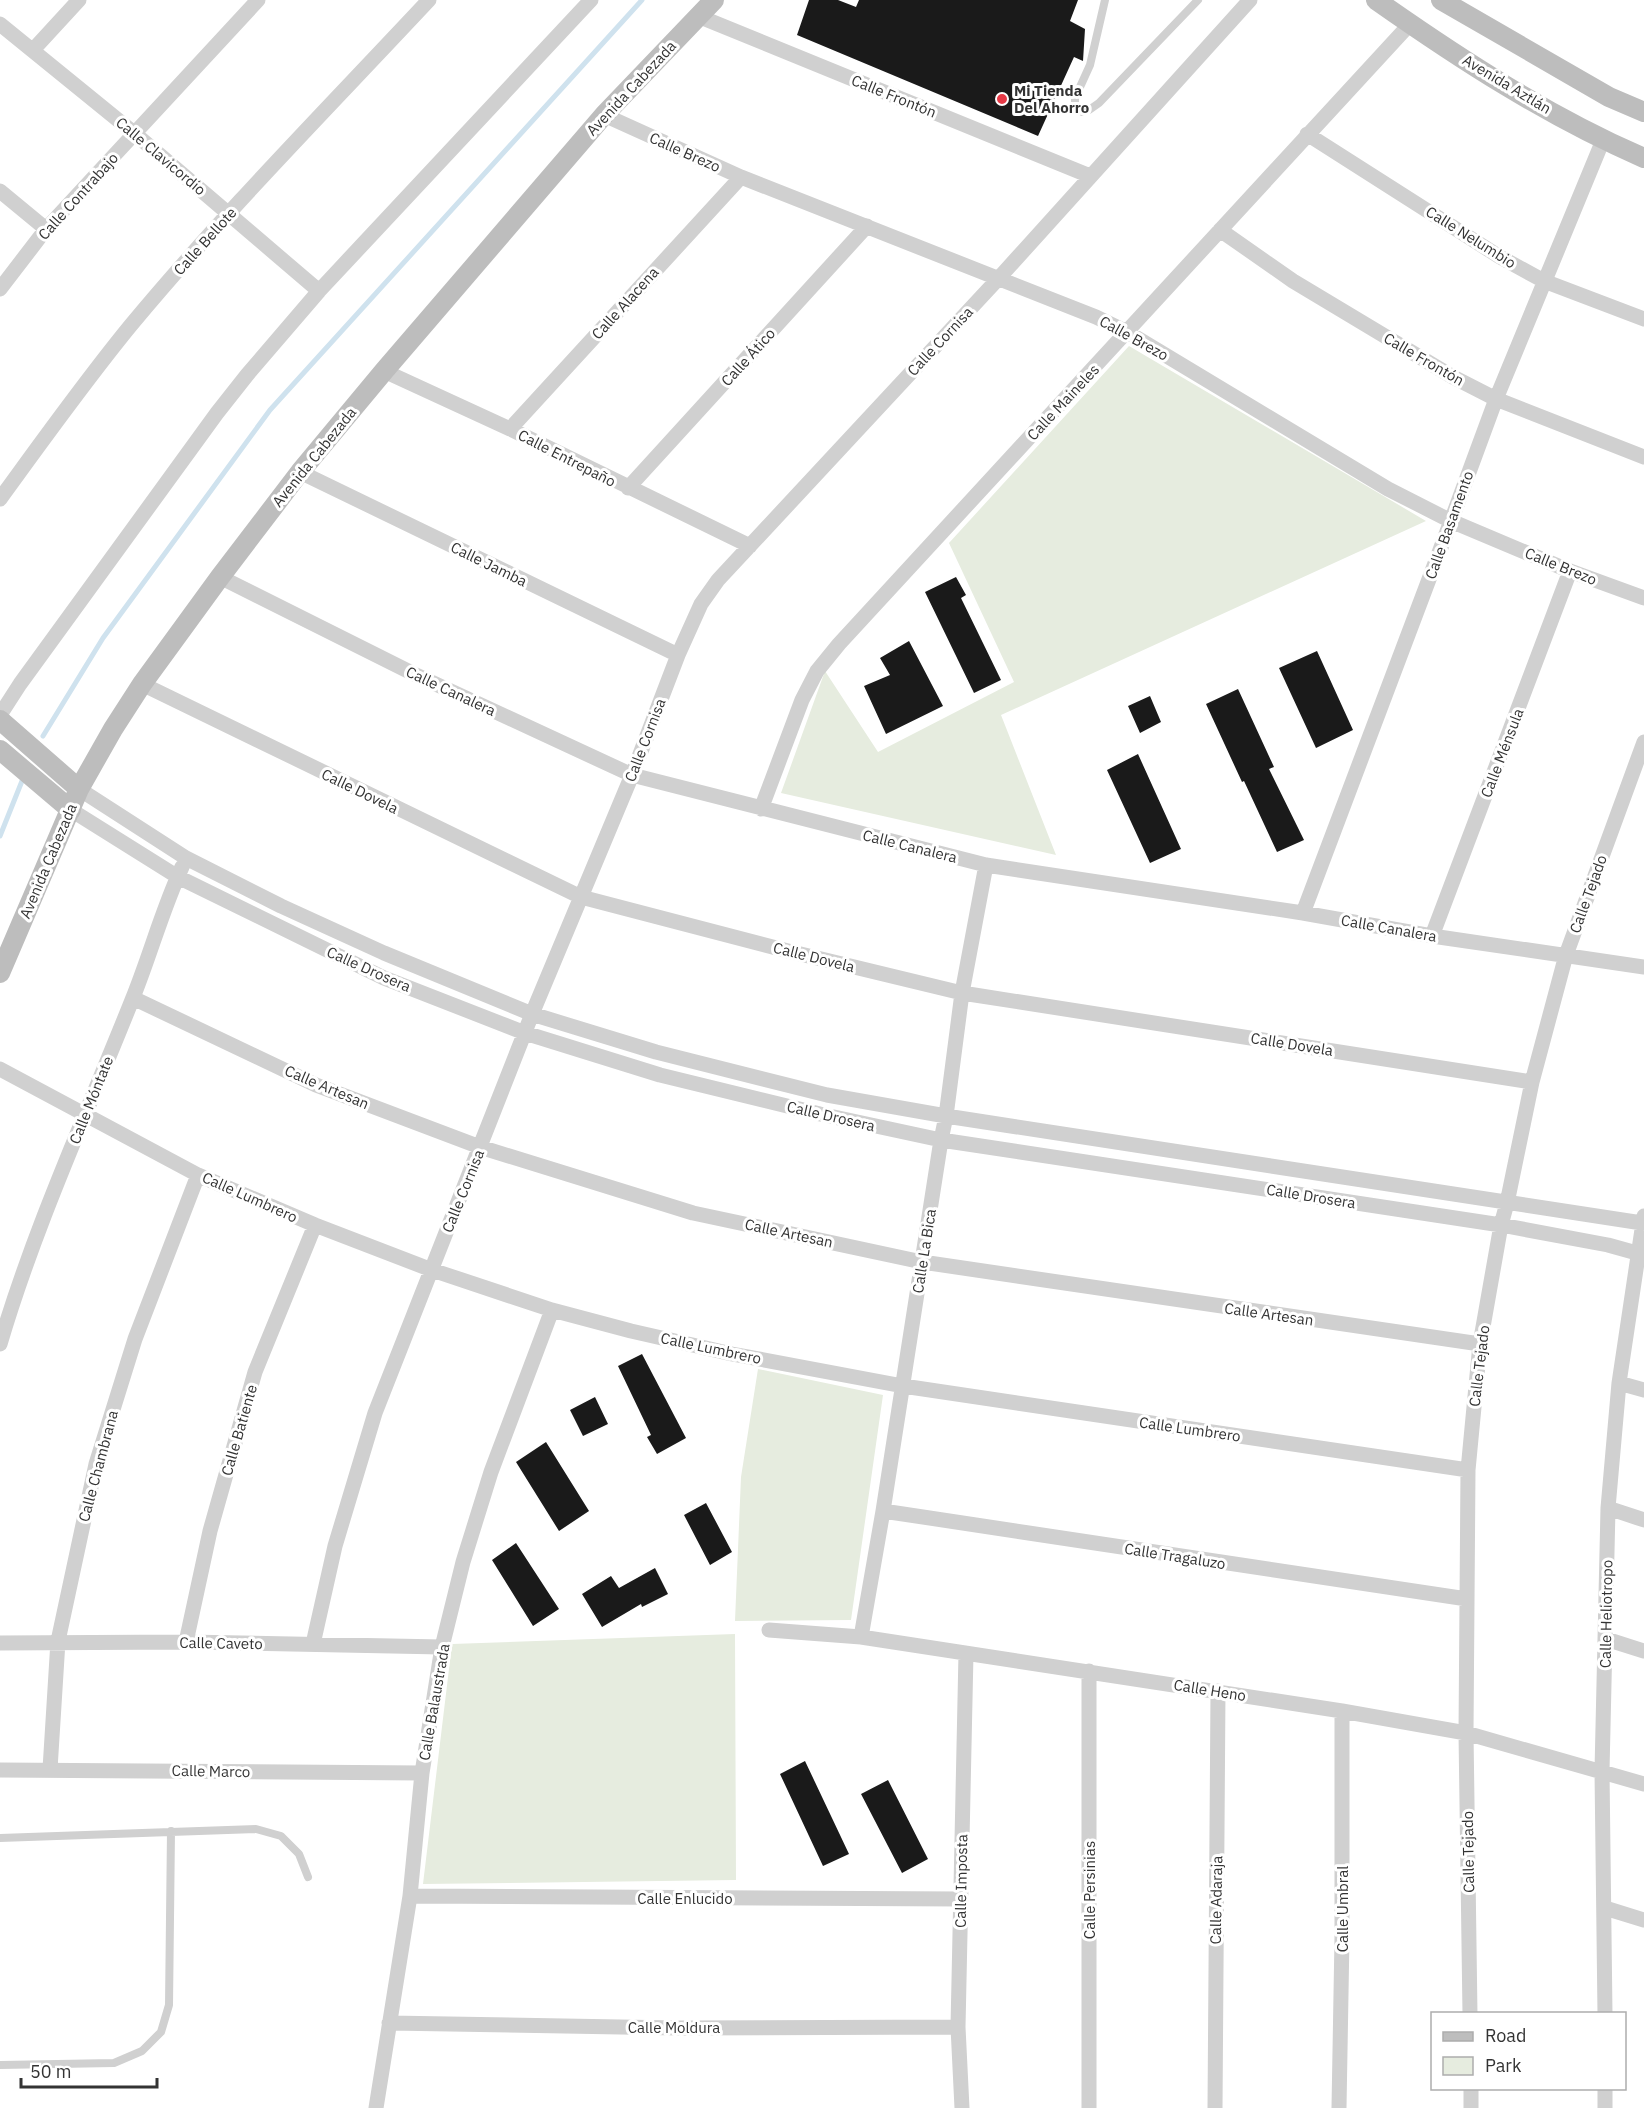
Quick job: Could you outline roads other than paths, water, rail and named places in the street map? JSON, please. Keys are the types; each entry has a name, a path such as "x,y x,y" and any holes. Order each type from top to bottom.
{"main road":[{"name":"Avenida Cabezada","path":"0,973 79,789 142,684 220,577 300,472 384,371 604,116 714,0"},
{"name":"Avenida Aztlán","path":"1376,0 1499,82 1603,140 1644,158"},
{"path":"1441,0 1609,97 1644,112"},
{"path":"0,720 79,789"},
{"path":"0,750 71,810"}],"street":[{"path":"33,50 79,0"},
{"name":"Calle Contrabajo","path":"0,289 46,229 258,0"},
{"name":"Calle Bellote","path":"0,499 78,392 125,333 229,214 429,0"},
{"path":"0,715 20,684 217,413 319,291 591,0"},
{"name":"Calle Cornisa","path":"313,1644 335,1546 375,1413 532,1014 632,775 678,655 701,604 718,580 998,279 1250,0"},
{"name":"Calle Frontón","path":"698,16 1090,176"},
{"name":"Calle Clavicordio","path":"0,24 134,133 319,291"},
{"name":"Calle Maineles","path":"761,809 802,700 817,671 839,644 1410,24"},
{"name":"Calle Brezo","path":"604,116 741,177 1096,317 1127,332 1388,489 1451,521 1570,571 1644,598"},
{"name":"Calle Nelumbio","path":"1307,134 1500,257 1544,281 1644,319"},
{"name":"Calle Basamento","path":"1303,913 1496,399 1603,140"},
{"name":"Calle Alacena","path":"510,429 741,177"},
{"path":"0,190 46,229"},
{"name":"Calle Ático","path":"628,488 867,226"},
{"name":"Calle Frontón","path":"1220,230 1293,281 1453,377 1496,399 1644,457"},
{"name":"Calle Entrepaño","path":"384,371 510,429 750,546"},
{"name":"Calle Jamba","path":"300,472 678,655"},
{"name":"Calle Ménsula","path":"1432,936 1570,571"},
{"name":"Calle Canalera","path":"220,577 414,674 632,775 986,865 1303,913 1432,936 1644,967"},
{"name":"Calle Dovela","path":"142,684 581,897 962,993 1532,1082"},
{"name":"Calle Tejado","path":"1470,2012 1466,1733 1468,1470 1480,1344 1501,1225 1532,1082 1566,955 1644,742"},
{"name":"Calle Drosera","path":"79,789 186,858 281,906 384,953 532,1014 656,1052 827,1095 946,1116 1507,1203 1643,1220"},
{"name":"Calle Drosera","path":"71,810 178,877 384,978 525,1033 660,1075 820,1114 941,1140 1501,1225 1608,1245 1642,1255"},
{"name":"Calle Móntate","path":"0,1344 15,1292 84,1115 133,998 186,858"},
{"name":"Calle La Bica","path":"861,1637 946,1116 962,993 986,865"},
{"name":"Calle Artesan","path":"133,998 316,1084 480,1147 693,1213 922,1262 1480,1344"},
{"name":"Calle Lumbrero","path":"0,1069 198,1175 315,1225 432,1270 552,1310 732,1354 903,1386 1468,1470"},
{"name":"Calle Chambrana","path":"50,1769 58,1641 96,1464 135,1339 198,1175"},
{"name":"Calle Heliotropo","path":"1605,2012 1602,1771 1608,1508 1619,1383 1642,1255 1643,1220"},
{"name":"Calle Batiente","path":"186,1642 210,1531 255,1372 315,1225"},
{"name":"Calle Balaustrada","path":"376,2108 410,1896 422,1773 442,1647 463,1562 491,1472 552,1310"},
{"path":"1619,1383 1644,1390"},
{"path":"1608,1508 1644,1520"},
{"name":"Calle Tragaluzo","path":"883,1511 1467,1599"},
{"name":"Calle Heno","path":"769,1630 861,1637 1342,1711 1466,1733 1644,1784"},
{"path":"1606,1639 1644,1651"},
{"name":"Calle Caveto","path":"0,1643 186,1642 442,1647"},
{"name":"Calle Imposta","path":"962,2108 958,2027 966,1653"},
{"name":"Calle Persinias","path":"1089,1671 1089,2108"},
{"name":"Calle Adaraja","path":"1215,2108 1218,1691"},
{"name":"Calle Umbral","path":"1339,2108 1342,1711"},
{"name":"Calle Marco","path":"0,1770 422,1773"},
{"name":"Calle Enlucido","path":"410,1896 960,1899"},
{"path":"1605,1908 1644,1920"},
{"name":"Calle Moldura","path":"389,2023 677,2028 958,2027"},
{"path":"1471,2090 1471,2108"},
{"path":"1605,2090 1605,2108"}],"lane":[{"path":"1105,0 1090,64 1075,98 1075,107 1082,112 1099,103 1198,0"},
{"path":"0,1838 256,1829 281,1836 299,1854 308,1877"},
{"path":"0,2065 114,2063 142,2051 161,2032 170,2005 171,1831"}],"waterway":[{"path":"43,736 103,638 270,410 642,0"},
{"path":"0,836 22,781"}],"place":[{"name":"Mi Tienda Del Ahorro","path":"1002,99"}]}
